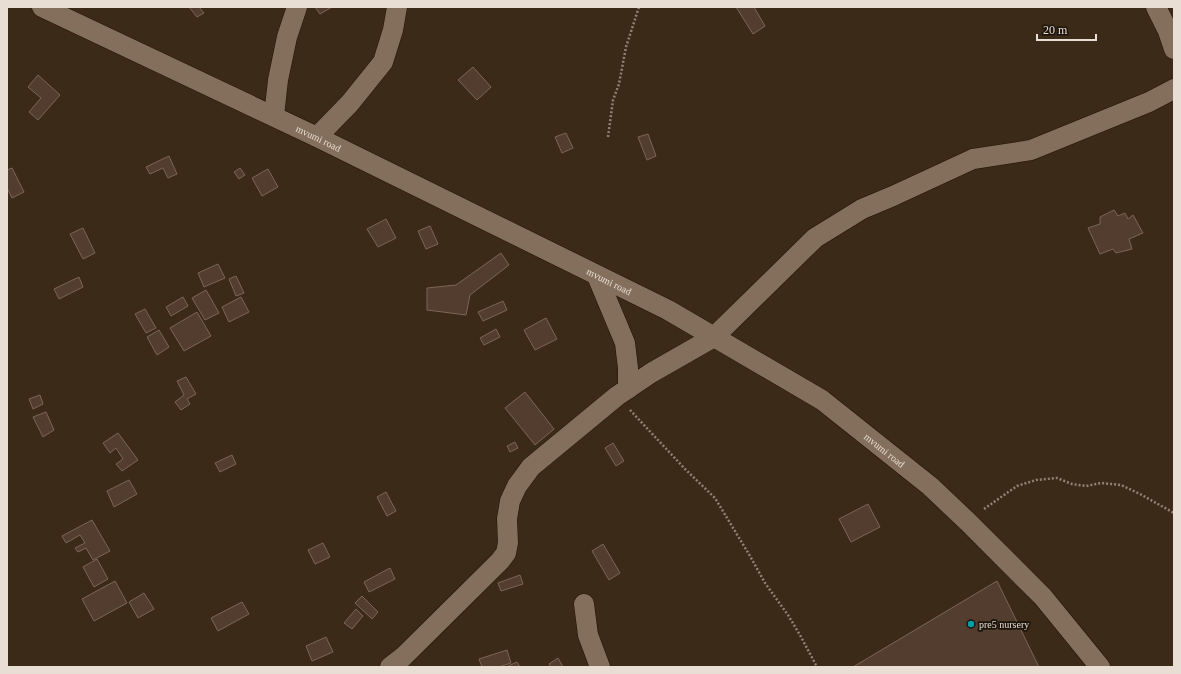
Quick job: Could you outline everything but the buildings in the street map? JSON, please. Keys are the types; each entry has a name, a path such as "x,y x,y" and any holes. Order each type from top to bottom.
{"street":[{"name":"mvumi road","path":"42,7 274,116 668,310 822,400 930,486 968,522 1043,597 1100,667"},
{"path":"274,116 278,80 287,37 297,7"},
{"path":"317,137 350,103 383,62 393,30 397,7"},
{"path":"1156,7 1174,48"},
{"path":"402,664 506,553 508,543 507,518 510,501 517,486 532,467 622,393 651,373 714,337 815,238 862,209 973,159 1031,150 1149,102 1174,89"},
{"path":"597,276 625,343 628,368 622,393"},
{"path":"584,604 588,635 600,667"}],"path":[{"path":"608,137 613,100 619,84 626,47 639,7"},
{"path":"622,393 685,469 715,498 765,584 788,615 817,667"},
{"path":"968,522 997,499 1018,486 1036,480 1057,478 1072,484 1086,486 1101,483 1121,485 1174,513"}],"place":[{"name":"pre5 nursery","path":"971,624"}]}
